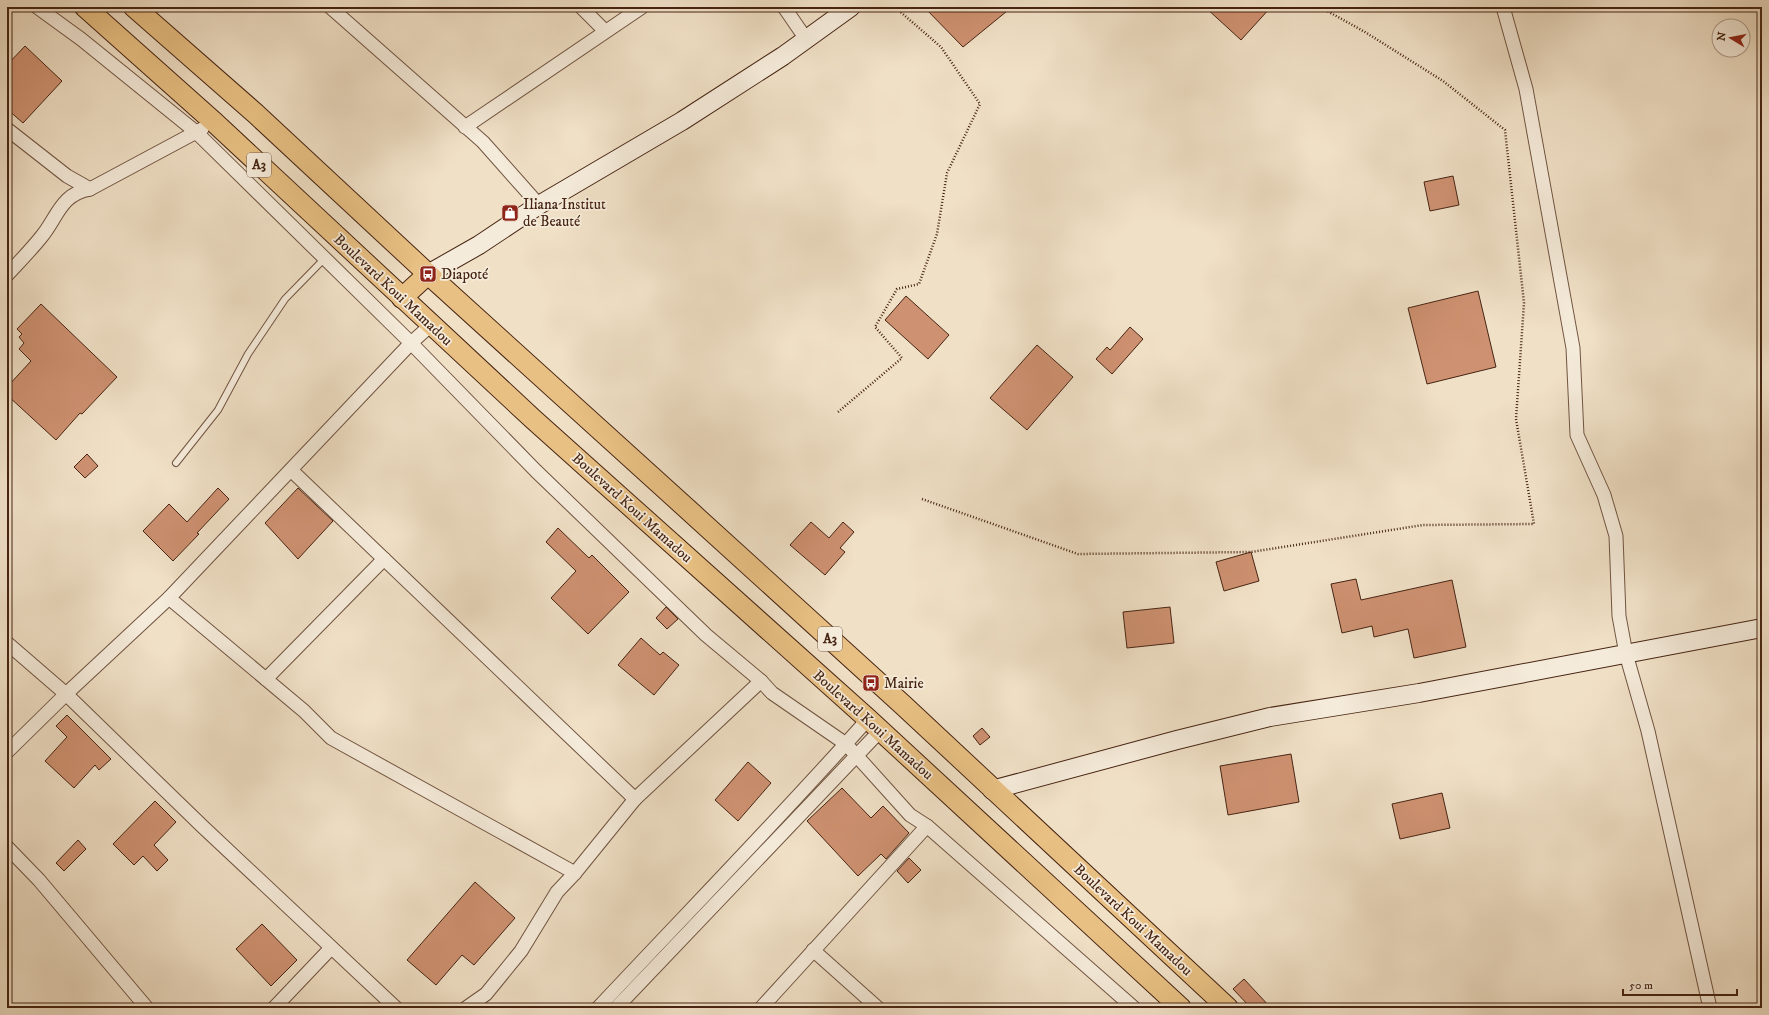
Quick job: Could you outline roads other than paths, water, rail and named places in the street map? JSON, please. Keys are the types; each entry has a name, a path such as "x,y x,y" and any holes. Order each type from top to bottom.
{"main road":[{"name":"Boulevard Koui Mamadou","path":"85,7 214,122 533,419 874,725 1181,1008"},
{"name":"Boulevard Koui Mamadou","path":"134,7 256,114 428,274 712,531 1228,1008"},
{"path":"402,298 428,274"}],"street":[{"path":"37,7 81,39 196,132 410,343 536,471 706,635 761,681 772,693 846,744 910,815 927,826 1134,1008"},
{"path":"330,7 483,142 539,205"},
{"path":"581,7 605,31"},
{"path":"465,127 642,7"},
{"path":"784,7 806,39"},
{"path":"428,274 479,245 539,205 682,121 806,39 851,7"},
{"path":"1503,7 1526,89 1572,348 1577,435 1604,495 1616,536 1619,616 1626,654 1648,731 1710,1008"},
{"path":"7,275 43,235 66,200 79,191 90,189 214,122"},
{"path":"7,129 67,176 90,189"},
{"path":"7,752 66,694 169,598 410,343 431,325"},
{"path":"291,470 635,799"},
{"path":"266,679 384,558"},
{"path":"169,598 304,711 331,738 575,873"},
{"path":"992,790 1270,717 1419,693 1762,628"},
{"path":"7,643 66,694 202,826 396,1008"},
{"path":"466,1008 486,994 496,982 521,951 557,892 575,873 635,799 761,681"},
{"path":"598,1008 702,896 802,794 846,744 874,725"},
{"path":"616,1008 857,755 874,725"},
{"path":"760,1008 927,826"},
{"path":"7,847 39,880 147,1008"},
{"path":"274,1008 332,948"},
{"path":"813,950 878,1008"}],"lane":[{"path":"176,463 218,410 248,354 285,299 324,258"}],"place":[{"name":"Iliana Institut de Beauté","path":"510,213"},
{"name":"Diapoté","path":"428,274"},
{"name":"Mairie","path":"871,683"}]}
